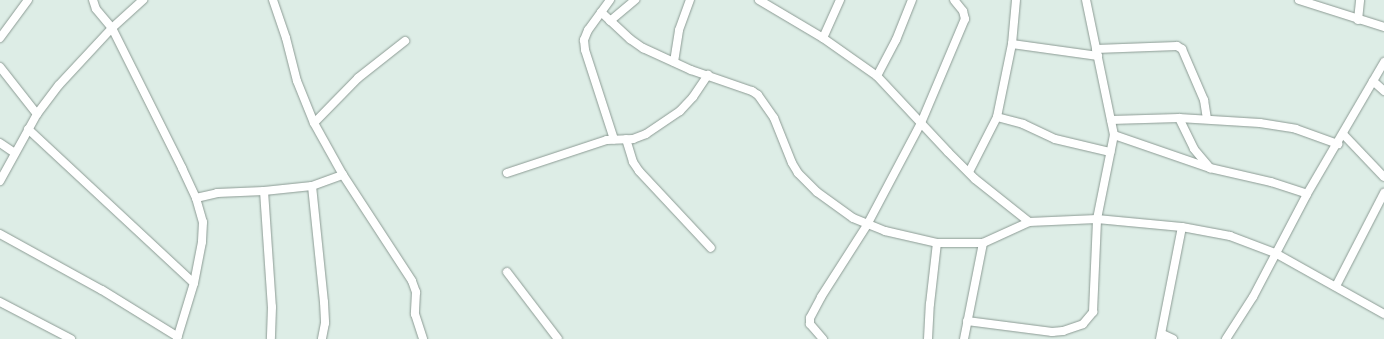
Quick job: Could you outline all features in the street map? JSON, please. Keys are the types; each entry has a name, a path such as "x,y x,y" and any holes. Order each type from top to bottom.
{"street":[{"path":"0,38 28,0"},
{"path":"0,234 102,290 178,338 194,284 202,242 203,222 196,198 112,28 96,9 93,0"},
{"path":"0,182 37,114 59,84 112,28 143,0"},
{"path":"273,0 286,38 297,81 314,122 343,175 412,281 416,292 415,314 423,339"},
{"path":"610,0 588,30 584,40 585,50 614,139"},
{"path":"610,21 635,0"},
{"path":"674,62 679,30 690,0"},
{"path":"760,0 823,38 877,76 969,172 1029,222"},
{"path":"823,38 840,0"},
{"path":"877,76 896,40 912,0"},
{"path":"823,339 813,329 810,324 810,318 821,297 867,225 921,123 965,19 963,11 954,0"},
{"path":"969,172 997,117 1012,44 1016,0"},
{"path":"967,321 1052,332 1070,330 1083,324 1093,312 1097,219 1114,136 1086,0"},
{"path":"1299,0 1384,27"},
{"path":"1358,20 1360,0"},
{"path":"601,12 630,39 643,48 674,62 752,91 758,95 774,118 792,163 798,173 812,187 840,209 867,225 912,238 937,243 984,243 1029,222 1097,219 1182,227 1230,236 1275,253 1384,314"},
{"path":"314,122 358,78 405,41"},
{"path":"1012,44 1097,53 1177,46 1182,49 1204,100 1207,118"},
{"path":"1226,339 1253,296 1307,194 1338,144 1384,62"},
{"path":"0,67 37,114"},
{"path":"507,173 614,139 626,139 646,134 680,111 693,97 708,75"},
{"path":"1373,80 1384,92"},
{"path":"997,117 1023,124 1055,139 1110,152"},
{"path":"1179,118 1194,149 1210,168"},
{"path":"1111,120 1207,118 1260,123 1296,129 1338,144"},
{"path":"28,129 194,284"},
{"path":"1343,134 1384,177"},
{"path":"1114,136 1210,168 1271,182 1307,194"},
{"path":"626,139 633,162 639,171 711,248"},
{"path":"0,143 15,153"},
{"path":"196,198 217,193 264,191 312,186 343,175"},
{"path":"312,186 326,324 322,339"},
{"path":"264,191 272,307 271,339"},
{"path":"1336,286 1384,193"},
{"path":"1173,339 1161,336 1182,227"},
{"path":"928,339 930,304 937,243"},
{"path":"964,339 984,243"},
{"path":"507,272 558,339"},
{"path":"0,302 72,339"}]}
